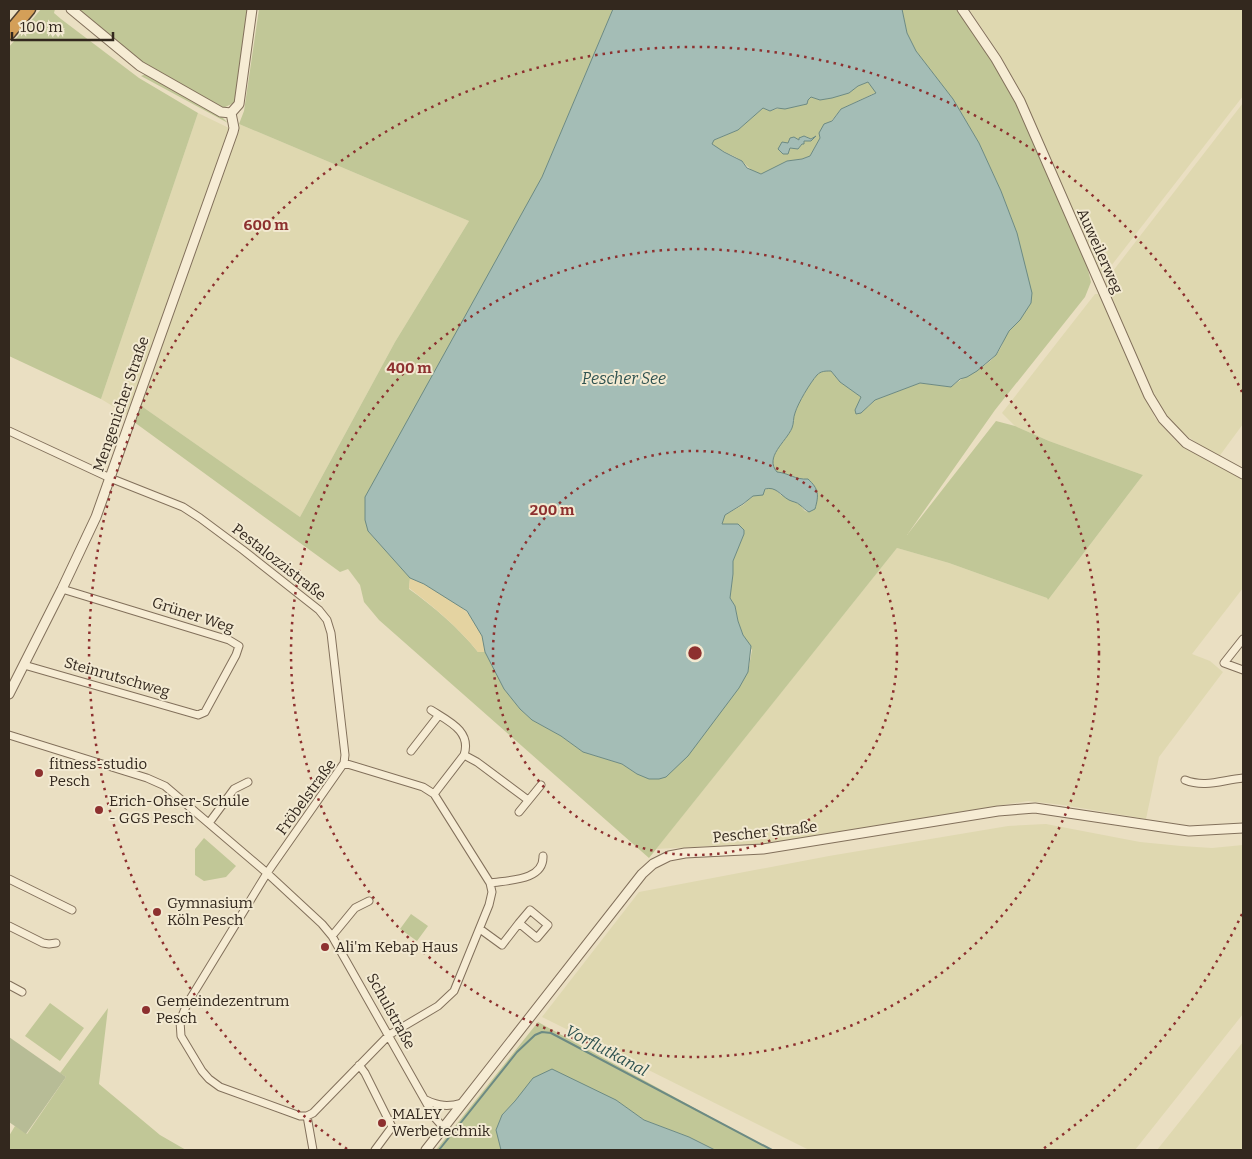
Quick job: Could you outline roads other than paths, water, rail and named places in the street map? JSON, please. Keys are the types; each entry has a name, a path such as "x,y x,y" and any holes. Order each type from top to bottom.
{"highway":[{"path":"9,33 29,9"}],"street":[{"path":"71,9 140,66 221,112 231,113 239,104 252,9"},
{"name":"Auweilerweg","path":"962,9 996,59 1020,101 1149,396 1163,419 1186,443 1243,474"},
{"name":"Mengenicher Straße","path":"9,694 90,532 233,132 234,124 231,113"},
{"name":"Pestalozzistraße","path":"9,431 110,478 166,500 200,518 319,610 327,620 331,633 345,755 344,763"},
{"name":"Grüner Weg","path":"62,589 235,642 238,646 236,655 205,712 202,714"},
{"path":"1243,639 1224,663 1243,670"},
{"name":"Steinrutschweg","path":"24,665 198,715 202,714"},
{"path":"313,1150 307,1116 313,1113 389,1035 449,998 460,980 489,906 492,892 490,883 434,794 464,755 466,749 465,736 460,730 431,710"},
{"path":"411,751 438,715"},
{"name":"Schulstraße","path":"9,734 159,784 178,796 267,873 322,924 332,936 425,1100 443,1127"},
{"path":"464,755 478,762 528,800"},
{"name":"Fröbelstraße","path":"307,1116 300,1116 214,1084 202,1071 181,1036 180,1021 187,1004 267,873 344,763 423,787 434,794"},
{"path":"1185,780 1203,785 1243,778"},
{"path":"209,823 234,789 248,782"},
{"path":"519,812 541,785"},
{"name":"Pescher Straße","path":"426,1150 642,874 652,864 669,856 685,853 763,849 998,811 1035,808 1182,830 1243,828"},
{"path":"490,883 533,875 540,870 543,856"},
{"path":"9,879 72,910"},
{"path":"332,936 355,908 369,901"},
{"path":"480,929 502,945 519,923"},
{"path":"9,926 43,943 56,943"},
{"path":"9,985 22,992"},
{"path":"360,1065 392,1126 375,1150"},
{"path":"425,1100 435,1105 450,1107 462,1103"}],"water":[{"name":"Pescher See","path":"613,9 902,9 907,33 916,51 953,99 979,143 1001,191 1017,233 1032,293 1031,303 1020,320 1009,331 996,355 977,371 960,379 951,387 920,383 875,400 861,413 856,414 855,410 861,397 840,382 831,371 825,371 817,375 804,393 794,415 792,428 774,455 773,461 777,472 808,479 812,483 817,492 815,509 809,512 799,504 769,488 765,489 763,495 753,496 725,515 722,524 738,524 744,530 733,561 730,598 735,606 743,635 751,646 748,672 739,688 688,756 666,777 659,779 649,779 622,764 583,752 561,736 532,720 520,709 504,689 485,652 482,636 467,611 424,584 410,578 368,531 365,520 365,497 542,177","holes":["868,82 876,93 841,109 832,121 824,124 819,133 820,138 810,156 787,161 761,174 747,168 742,161 712,144 714,140 738,130 763,108 770,111 777,108 785,109 807,104 811,97 820,100 832,98 849,93 858,86"]},
{"path":"804,136 811,139 816,136 811,141 804,141 804,144 798,149 790,148 788,154 783,154 778,149 782,142 788,143 790,138 794,137 799,140 799,138"},
{"path":"552,1069 616,1100 644,1120 689,1137 715,1150 501,1150 496,1130 502,1115 533,1078"}],"waterway":[{"name":"Vorflutkanal","path":"439,1150 517,1052 535,1035 542,1032 551,1033 772,1150"}],"place":[{"name":"fitness-studio Pesch","path":"39,773"},
{"name":"Erich-Ohser-Schule - GGS Pesch","path":"99,810"},
{"name":"Gymnasium Köln Pesch","path":"157,912"},
{"name":"Ali'm Kebap Haus","path":"325,947"},
{"name":"Gemeindezentrum Pesch","path":"146,1010"},
{"name":"MALEY Werbetechnik","path":"382,1123"}]}
